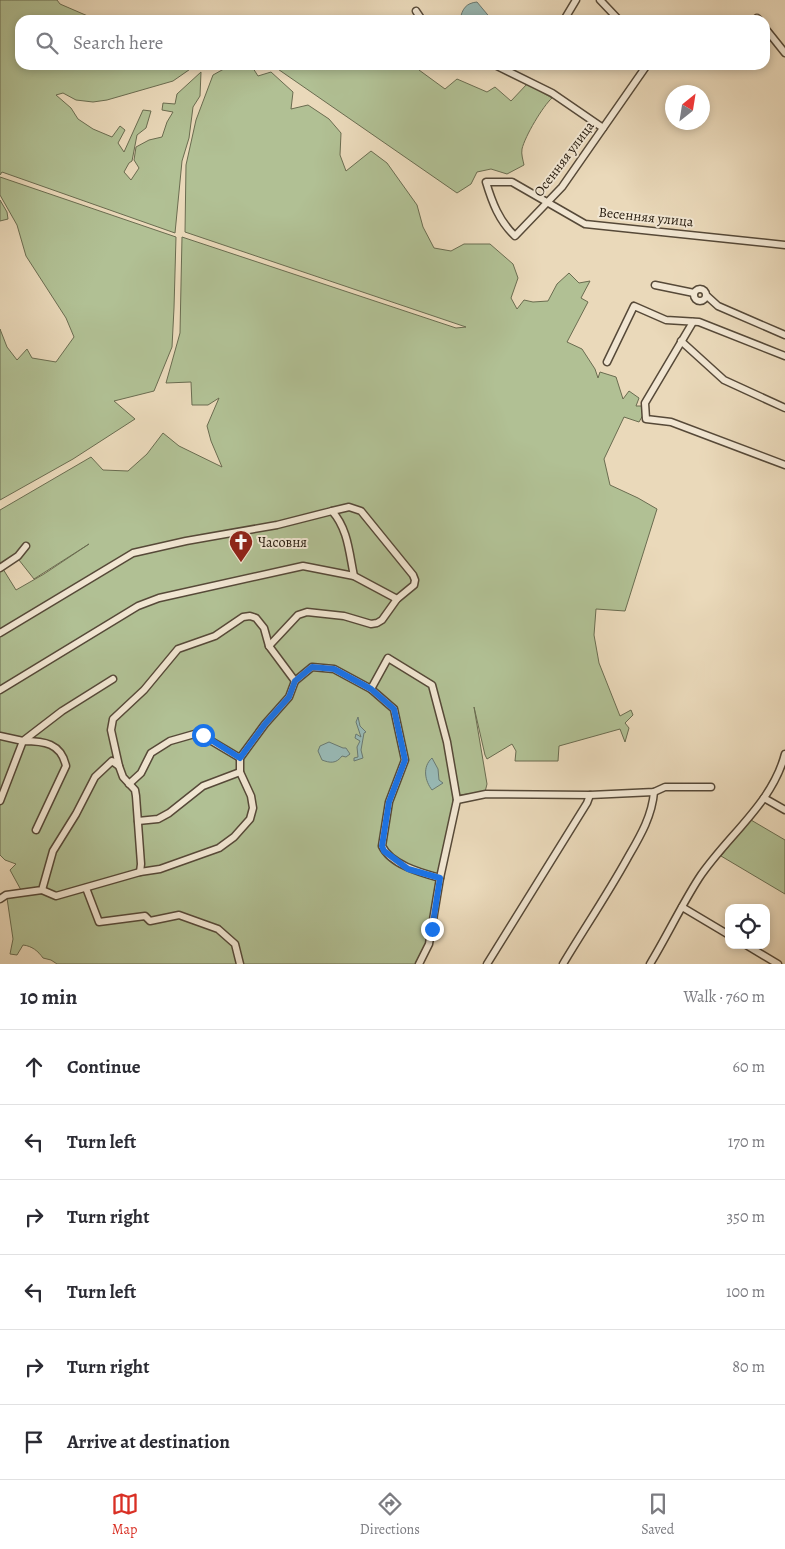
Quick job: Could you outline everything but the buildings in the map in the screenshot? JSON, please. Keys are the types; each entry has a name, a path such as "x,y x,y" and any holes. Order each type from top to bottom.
{"street":[{"path":"567,15 576,0"},
{"path":"600,0 614,15"},
{"path":"416,11 419,15"},
{"path":"770,34 785,53"},
{"path":"505,70 552,93 603,128"},
{"name":"Осенняя улица","path":"486,182 492,202 506,228 514,236 562,187 644,70"},
{"name":"Весенняя улица","path":"486,182 512,182 585,224 785,245"},
{"path":"655,285 694,293 701,289 718,306 785,335"},
{"path":"607,362 634,306 666,320 699,322 785,356"},
{"path":"693,322 645,403 646,419 671,422 785,465"},
{"path":"681,341 724,380 785,408"},
{"path":"0,633 134,553 186,541 277,525 349,507 361,511 413,575 414,585 398,599 382,620 372,624 344,616 307,612 298,615 269,646"},
{"path":"332,511 340,521 346,535 354,576"},
{"path":"0,568 18,556 26,546"},
{"path":"0,690 138,606 160,598 303,566 354,576 398,599"},
{"path":"140,872 135,790 123,777 119,766 111,730 113,718 144,690 178,649 215,636 243,617 250,616 256,618 264,628 269,646 295,681"},
{"path":"371,689 388,658 432,685 448,742 457,800 440,878 429,944 419,964"},
{"path":"0,899 6,896 42,890 56,896 140,872 160,869 219,848 234,837 250,819 253,808 251,796 240,772 240,758 265,724 289,697 295,681 312,667 334,669 371,689 394,709 405,760 389,802 382,846 384,851 408,869 440,878"},
{"path":"0,801 23,741 62,711 112,679"},
{"path":"129,784 141,773 150,753 170,742 198,733 240,758"},
{"path":"0,736 23,741 50,743 65,760 66,766 36,830"},
{"path":"650,964 700,877 773,785 782,766 785,754"},
{"path":"42,890 54,850 76,814 95,777 112,761 119,766"},
{"path":"138,821 158,819 169,813 203,786 240,772"},
{"path":"457,800 486,794 590,795 654,792 665,787 711,786"},
{"path":"562,964 611,887 644,829 653,806 654,792"},
{"path":"487,964 590,795"},
{"path":"764,798 784,808"},
{"path":"86,888 99,922 145,916 150,920 179,914 218,929 235,944 240,964"},
{"path":"682,907 725,933"},
{"path":"753,949 778,964"}],"green space":[{"path":"0,0 57,0 60,4 85,15 15,15 15,70 189,70 173,81 107,100 93,102 76,100 63,93 56,95 71,108 78,119 93,129 112,137 120,126 125,130 118,143 124,152 143,110 151,111 146,128 137,135 132,161 124,172 131,180 139,168 134,160 136,147 149,140 162,137 173,112 162,110 163,103 175,104 177,94 201,72 200,96 193,107 189,138 182,161 175,233 2,172 0,175"},
{"path":"222,70 254,70 258,76 271,72 293,92 291,109 308,105 329,119 341,133 340,155 346,171 371,151 387,163 417,205 423,227 434,248 451,251 464,244 490,244 513,264 518,278 511,298 517,309 524,300 533,302 548,301 557,284 569,273 579,283 590,281 581,298 588,302 567,342 582,349 595,369 598,378 600,372 616,377 623,399 629,391 639,398 636,406 642,406 643,415 639,422 624,417 604,459 610,485 657,509 625,611 596,609 594,635 599,663 620,716 631,710 633,715 625,723 629,728 625,742 620,729 559,746 558,761 515,761 516,751 512,744 487,759 474,707 487,784 485,792 459,795 429,942 417,964 57,964 43,958 32,948 23,945 17,955 10,954 13,939 7,898 21,890 10,870 16,864 5,860 0,855 0,571 3,569 16,590 44,574 89,544 34,579 15,555 0,564 0,510 91,457 103,470 128,471 147,454 163,433 179,446 222,467 207,426 219,398 208,405 192,405 191,382 166,383 180,333 182,237 456,328 466,327 185,232 186,165 196,120 213,75"},
{"path":"279,70 419,70 445,89 457,79 487,92 495,87 511,101 527,84 552,98 539,114 524,143 522,153 524,165 507,174 491,169 477,172 471,184 457,193"},
{"path":"0,177 176,237 172,347 154,391 114,401 135,419 73,459 0,500 0,329 7,347 17,360 27,349 32,358 56,362 74,337 66,318 26,256 17,225 0,195"},
{"path":"0,200 7,212 8,219 0,221"},
{"path":"751,820 785,840 785,894 721,856"}],"water":[{"path":"477,2 488,15 461,15 465,7"},
{"path":"358,717 360,726 366,732 364,733 361,750 363,758 354,761 354,758 358,757 357,747 360,741 355,738 356,734 361,737 356,722"},
{"path":"329,742 346,748 350,754 346,757 342,756 333,762 322,760 318,751 320,746"},
{"path":"432,758 438,769 439,780 443,783 432,790 428,782 426,770"}],"place":[{"name":"Часовня","path":"241,563"}],"route":[{"path":"203,735 240,758 265,724 289,697 295,681 312,667 334,669 371,689 394,709 405,760 389,802 382,846 384,851 408,869 440,878 432,929"}]}
